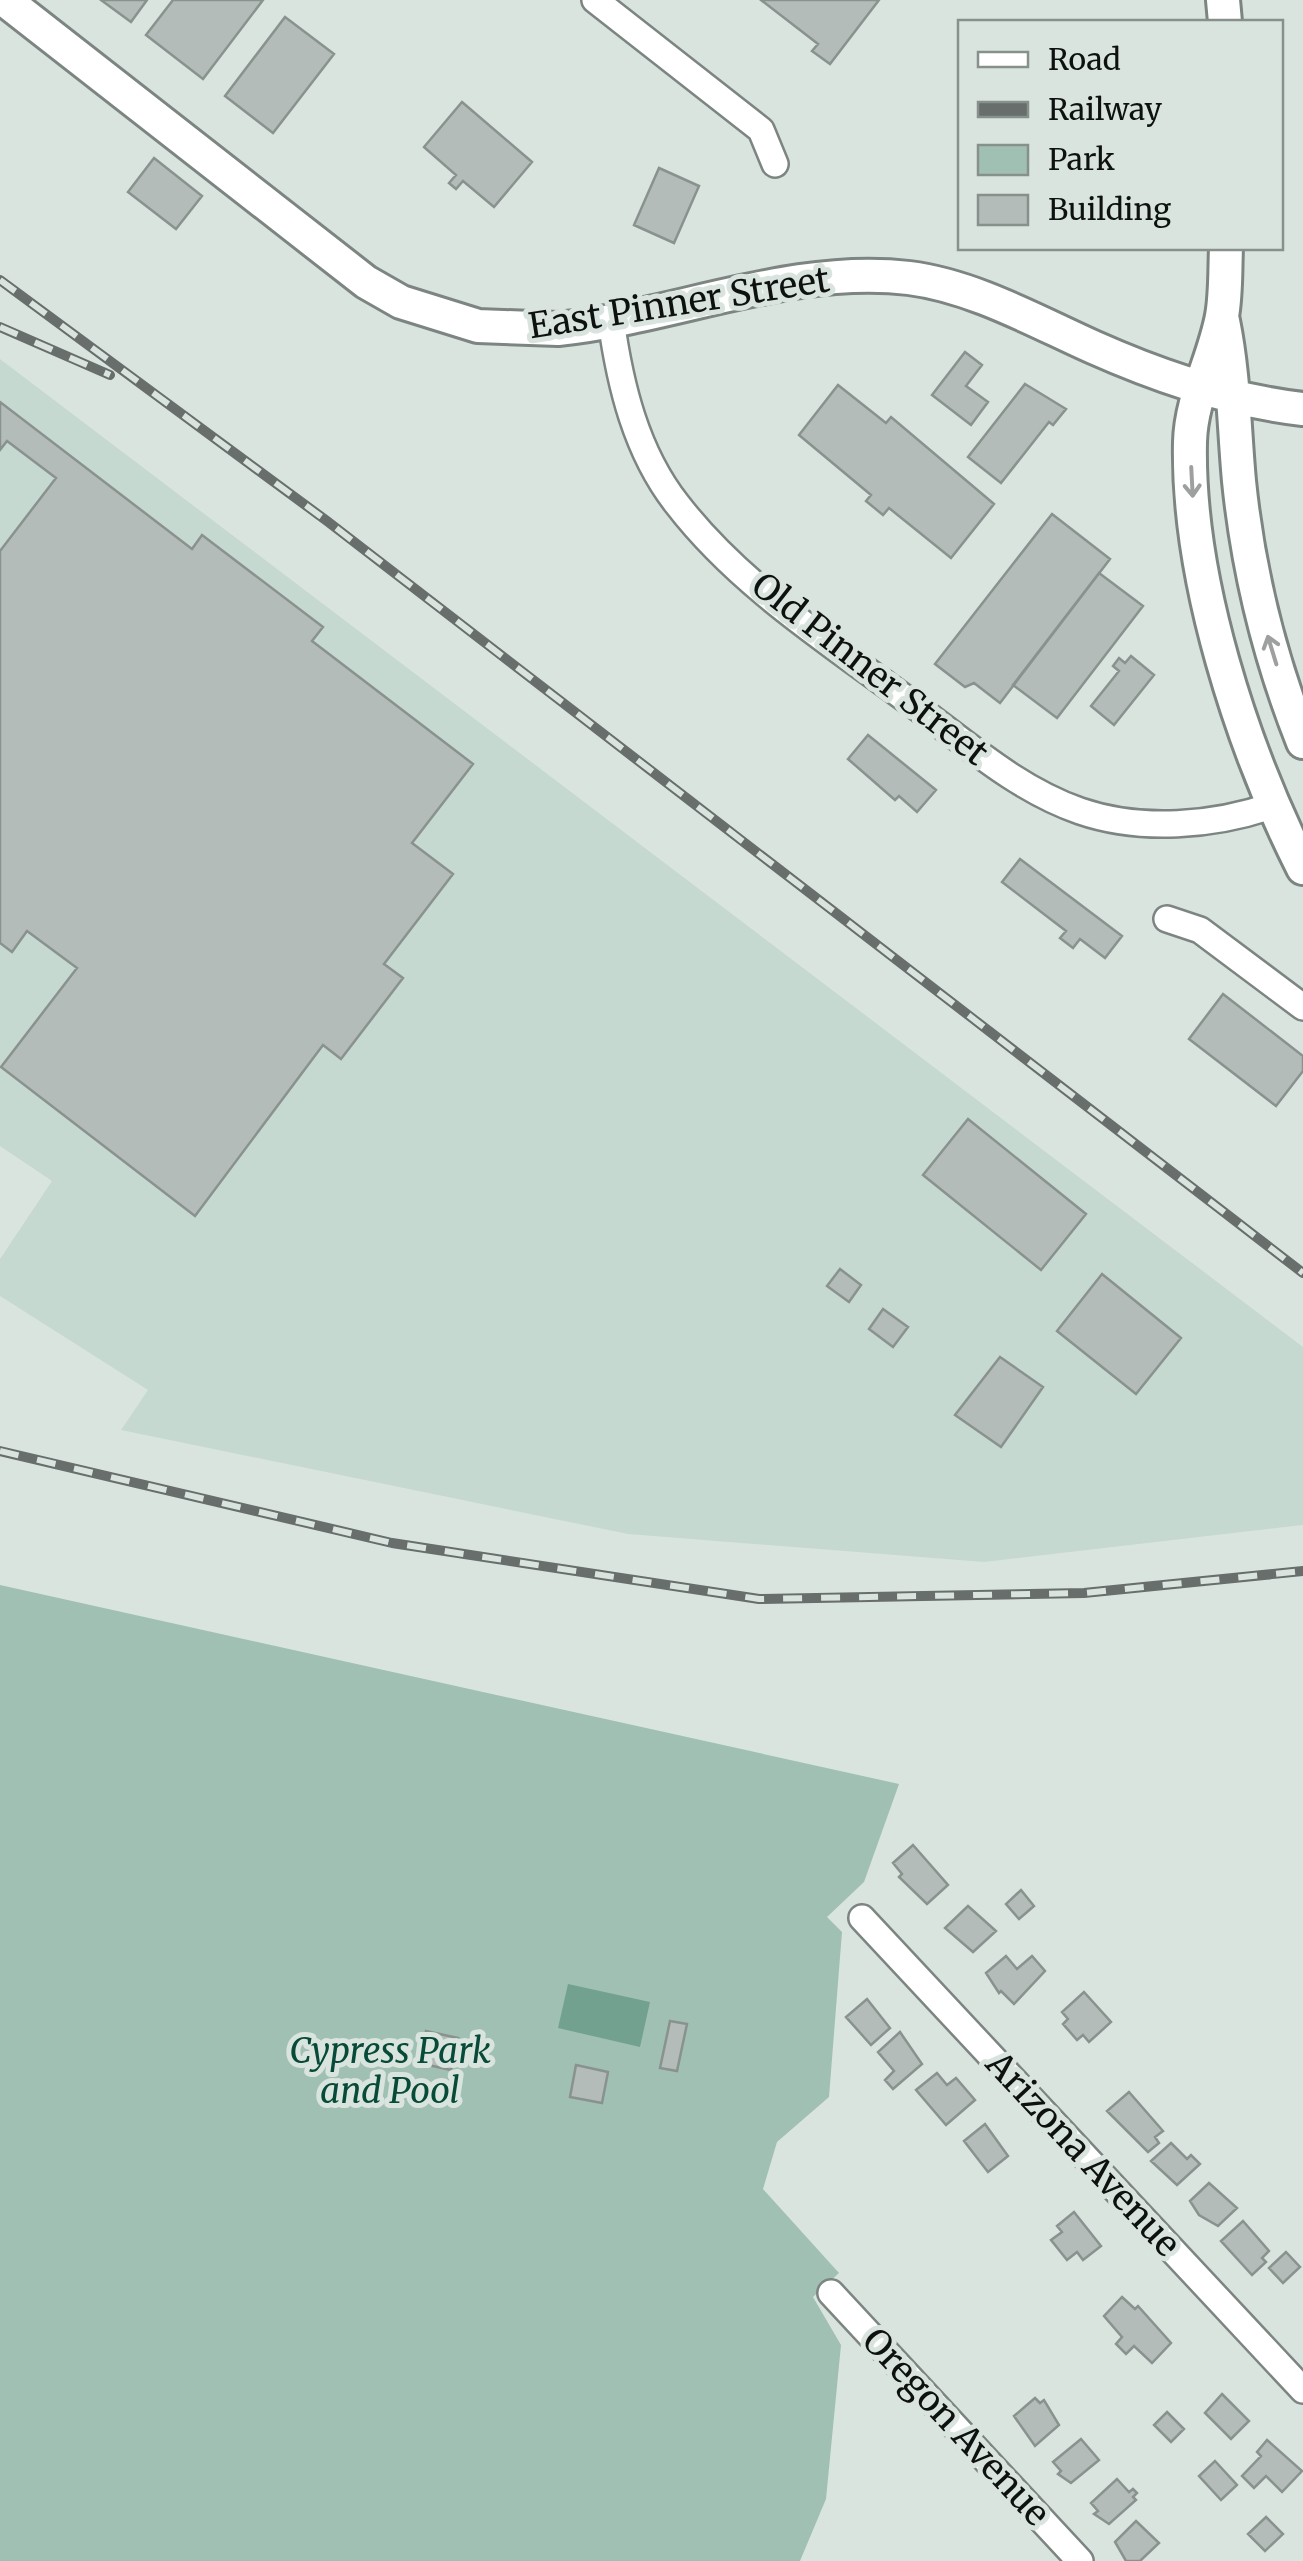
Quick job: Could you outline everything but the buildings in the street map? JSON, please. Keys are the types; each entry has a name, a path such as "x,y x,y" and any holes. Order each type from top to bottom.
{"main road":[{"name":"East Pinner Street","path":"5,0 366,282 401,302 464,323 518,330 610,320 832,278 912,278 951,287 1098,349 1200,386 1303,409"},
{"path":"1226,250 1222,316 1235,396 1240,482 1251,561 1266,632 1300,726"},
{"path":"1222,316 1200,386 1190,442 1201,558 1226,664 1274,805 1303,868"}],"street":[{"path":"594,0 761,130 775,164"},
{"name":"Old Pinner Street","path":"610,320 628,408 645,450 677,505 772,599 1014,780 1082,812 1144,824 1230,817 1274,805"},
{"path":"1167,920 1200,930 1303,1007"},
{"name":"Arizona Avenue","path":"862,1918 1303,2390"},
{"name":"Oregon Avenue","path":"831,2292 1080,2561"}],"shaded area":[{"path":"0,359 1303,1347 1303,1525 984,1562 628,1534 121,1430 148,1390 0,1296 0,1259 52,1181 0,1146"},
{"path":"568,1984 650,2002 640,2047 558,2028"}],"green space":[{"name":"Cypress Park and Pool","path":"0,1585 899,1784 864,1882 827,1917 842,1932 829,2097 777,2142 763,2189 839,2273 813,2297 841,2345 826,2499 800,2561 0,2561"}],"railway":[{"path":"0,280 327,521 1303,1273"},
{"path":"0,327 110,375"},
{"path":"0,1451 392,1543 759,1599 1084,1593 1303,1571"}]}
